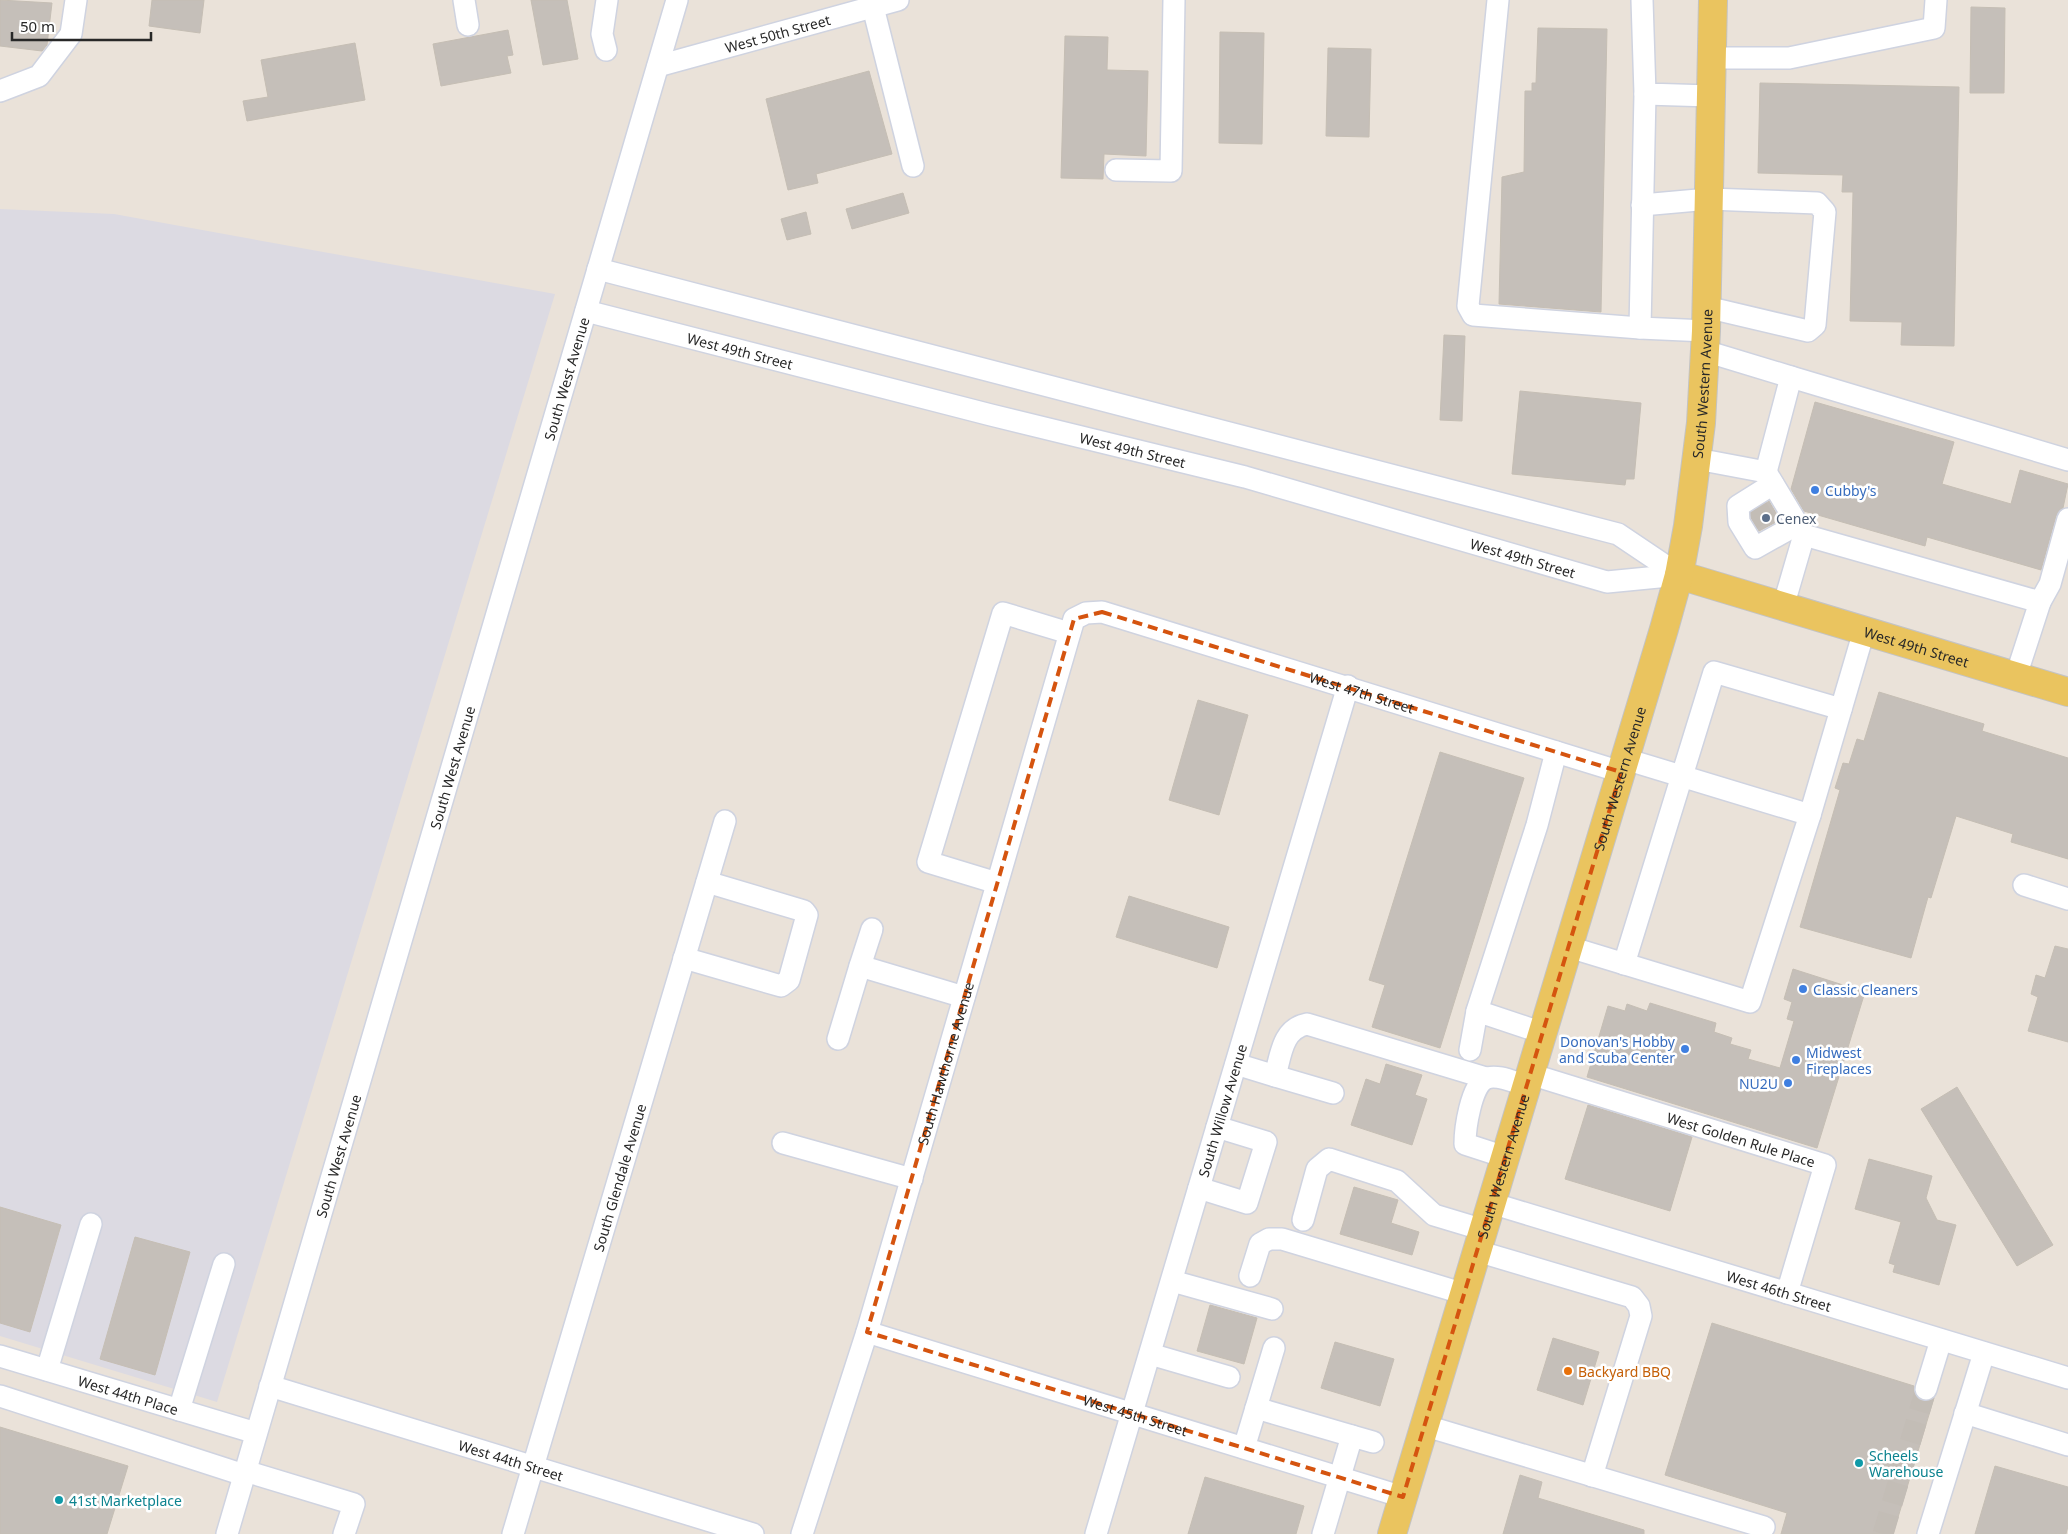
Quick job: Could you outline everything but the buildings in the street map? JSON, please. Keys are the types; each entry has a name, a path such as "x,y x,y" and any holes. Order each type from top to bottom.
{"main road":[{"name":"South Western Avenue","path":"1392,1534 1623,766 1678,575 1697,459 1706,330 1713,0"},
{"name":"West 49th Street","path":"1678,575 2068,692"}],"street":[{"path":"0,91 39,76 71,34 76,0"},
{"path":"464,0 468,25"},
{"path":"606,50 602,34 607,0"},
{"name":"South West Avenue","path":"227,1534 677,0"},
{"name":"West 50th Street","path":"658,66 898,0"},
{"path":"1116,170 1172,171 1174,0"},
{"path":"1498,0 1468,306 1473,315 1640,328 1706,330 1808,331 1816,325 1825,212 1817,203 1708,199 1642,205"},
{"path":"1640,328 1644,94 1642,0"},
{"path":"1711,58 1789,58 1934,28 1936,0"},
{"path":"872,7 913,166"},
{"path":"1644,94 1711,96"},
{"name":"West 49th Street","path":"598,269 1618,534 1678,575"},
{"name":"West 49th Street","path":"586,311 991,415 1245,476 1607,582 1678,575"},
{"path":"1706,330 1791,377 2068,460"},
{"path":"1791,377 1769,478 1754,501 1738,506 1739,522 1755,548 1772,536 1801,530 2040,602"},
{"path":"1697,459 1769,478 1801,530 1783,606"},
{"path":"2016,676 2040,602 2050,584 2068,519"},
{"name":"West 47th Street","path":"1102,612 1348,686 1556,752 1683,776 1810,815"},
{"name":"South Hawthorne Avenue","path":"802,1534 867,1332 1069,633 1074,618 1086,613 1102,612"},
{"path":"997,883 928,862 1003,613 1069,633"},
{"path":"1569,947 1750,1002 1810,815 1864,631"},
{"path":"1624,964 1714,672 1841,709"},
{"name":"South Willow Avenue","path":"1096,1534 1348,686"},
{"path":"1470,1050 1477,1011 1537,825 1556,752"},
{"name":"South Glendale Avenue","path":"513,1534 725,821"},
{"path":"684,958 781,986 789,980 807,915 804,911 707,882"},
{"path":"2024,885 2068,898"},
{"path":"838,1039 872,929"},
{"path":"860,966 964,996"},
{"path":"1477,1011 1543,1032"},
{"path":"1275,1076 1288,1034 1296,1026 1307,1024 1486,1078 1529,1080"},
{"path":"1236,1064 1333,1093"},
{"path":"1486,1078 1477,1087 1465,1128 1465,1144 1505,1157"},
{"name":"West Golden Rule Place","path":"1529,1080 1825,1165 1787,1293"},
{"path":"1199,1188 1247,1203 1266,1142 1217,1127"},
{"path":"783,1143 912,1179"},
{"path":"1302,1220 1317,1170 1329,1159 1397,1181 1434,1214 1481,1240 1632,1297 1639,1306 1641,1316 1592,1476"},
{"name":"West 46th Street","path":"1492,1203 2068,1378"},
{"path":"47,1370 91,1224"},
{"path":"1250,1276 1260,1244 1269,1239 1282,1239 1465,1294"},
{"path":"179,1410 224,1264"},
{"path":"1172,1280 1272,1309"},
{"name":"West 45th Street","path":"867,1332 1404,1497"},
{"path":"1926,1389 1941,1340"},
{"path":"1244,1448 1274,1348"},
{"path":"1928,1534 1984,1353"},
{"path":"1150,1354 1229,1378"},
{"name":"West 44th Place","path":"0,1356 256,1433"},
{"name":"West 44th Street","path":"270,1386 753,1534"},
{"path":"0,1396 245,1473 354,1504 344,1534"},
{"path":"1256,1408 1373,1442"},
{"path":"1965,1413 2068,1444"},
{"path":"1426,1426 1764,1527"},
{"path":"1323,1534 1352,1436"}],"highlighted area":[{"path":"1102,612 1621,772 1403,1497 867,1332 1074,619"}],"shaded area":[{"path":"0,209 114,214 555,294 217,1402 0,1336"}],"tunnel":[{"path":"1756,505 1771,533"},
{"path":"1883,1534 1926,1389"}],"place":[{"name":"Cubby's","path":"1815,490"},
{"name":"Cenex","path":"1766,518"},
{"name":"Classic Cleaners","path":"1803,989"},
{"name":"Donovan's Hobby and Scuba Center","path":"1685,1049"},
{"name":"Midwest Fireplaces","path":"1796,1060"},
{"name":"NU2U","path":"1788,1083"},
{"name":"Backyard BBQ","path":"1568,1371"},
{"name":"Scheels Warehouse","path":"1859,1463"},
{"name":"41st Marketplace","path":"59,1500"}]}
